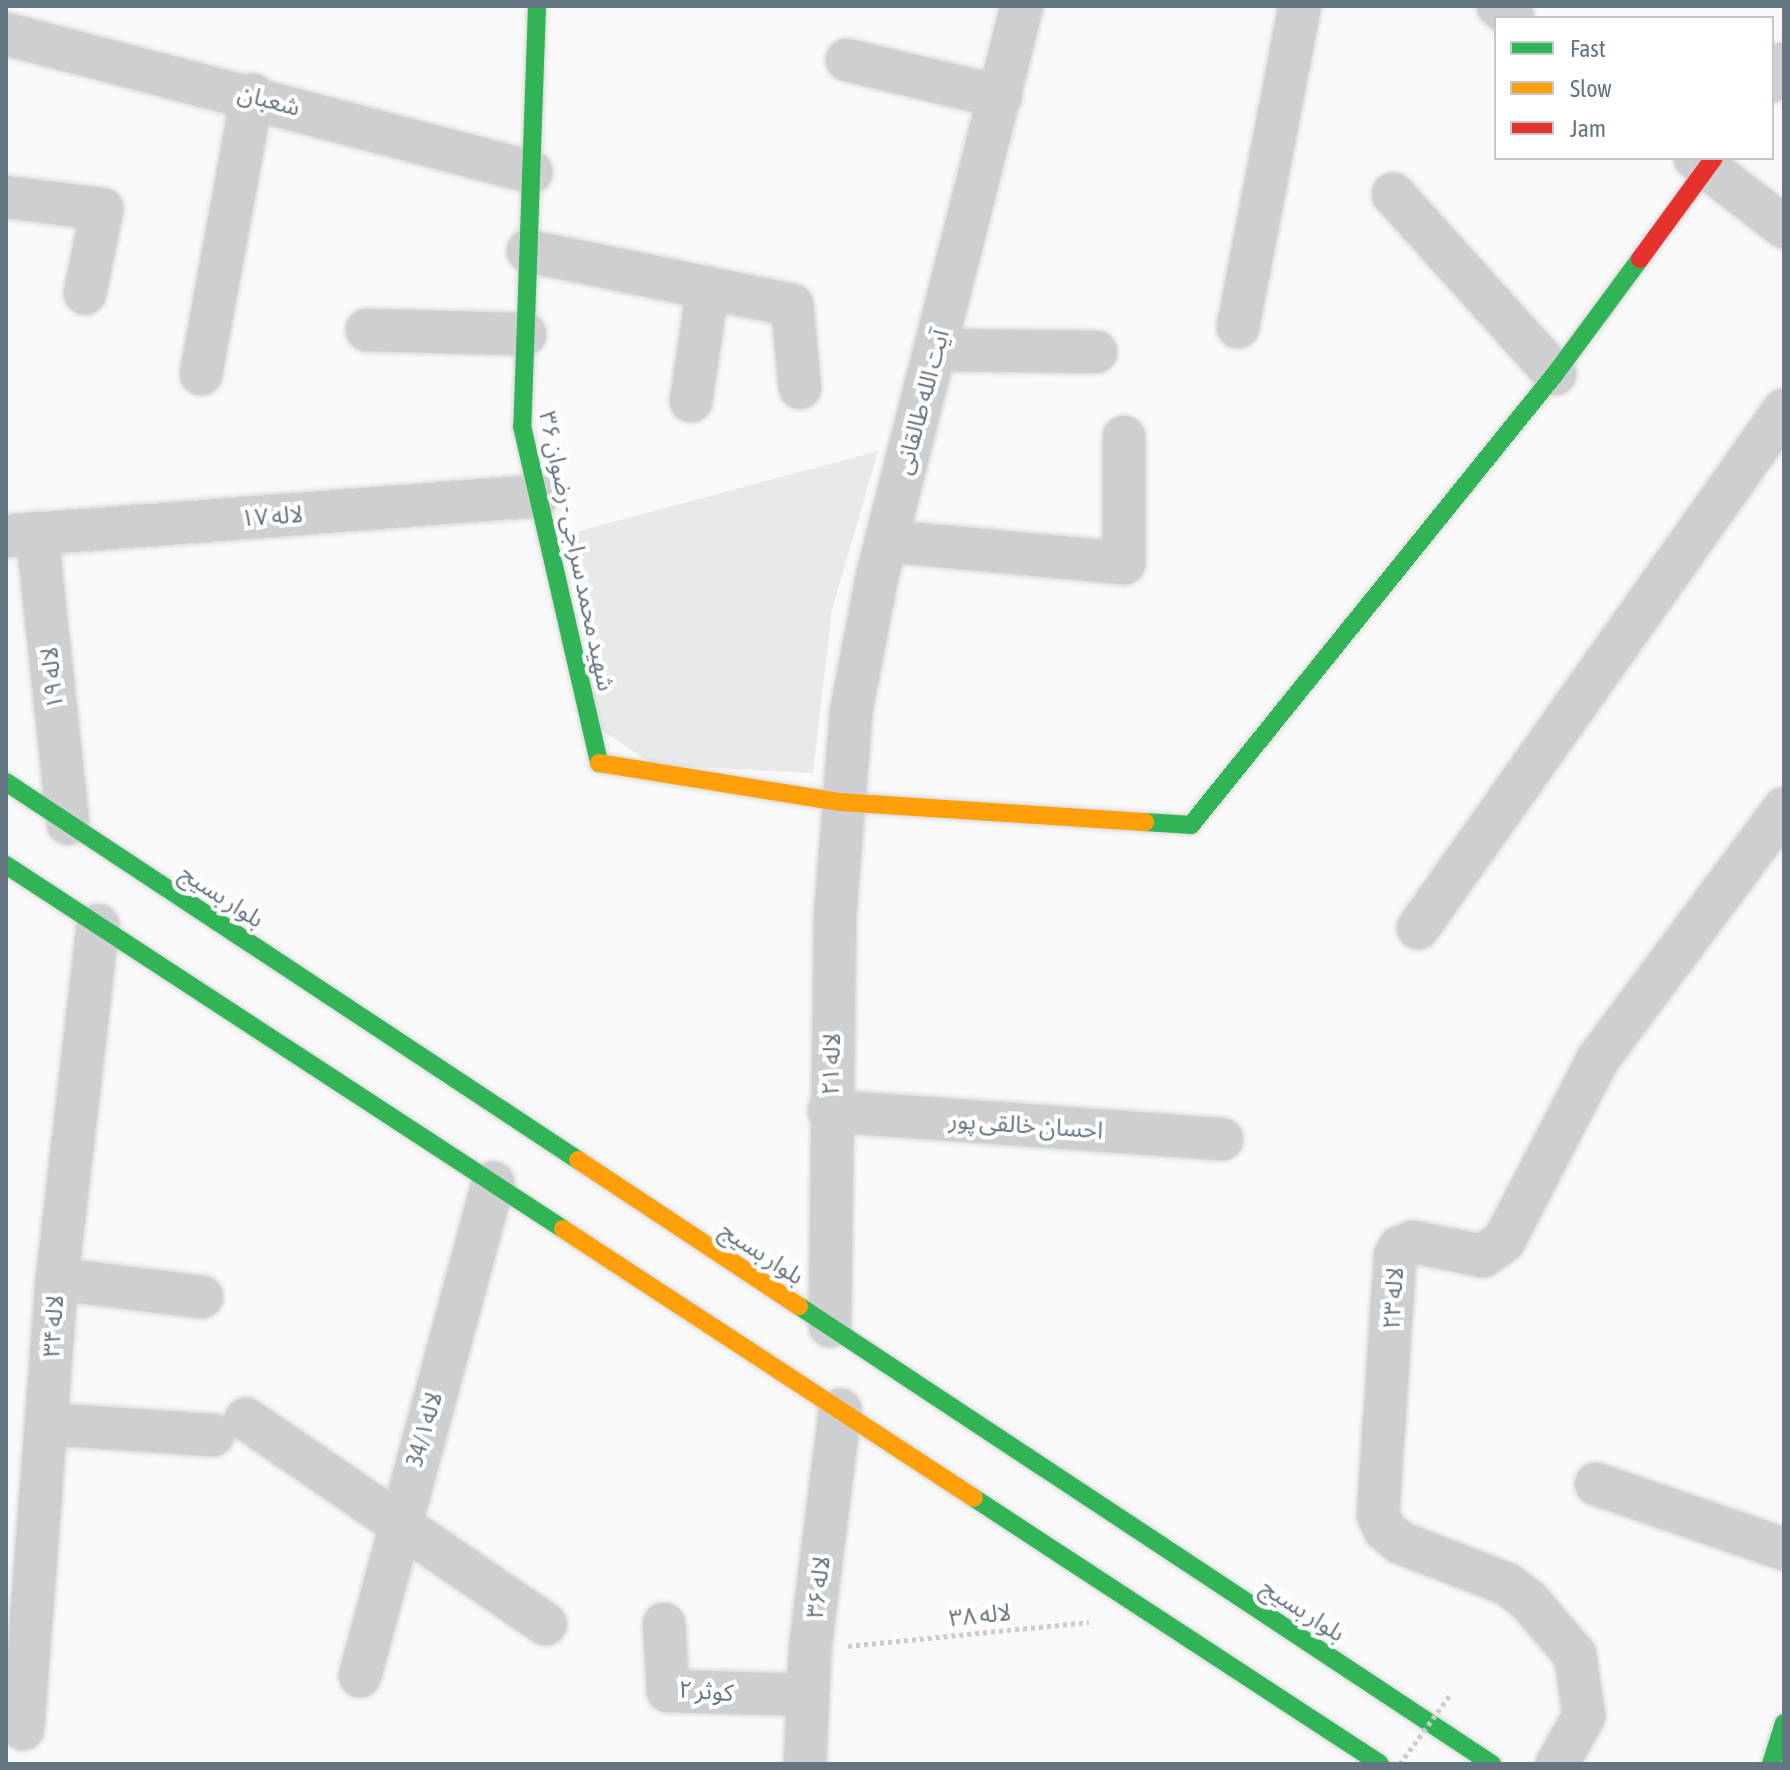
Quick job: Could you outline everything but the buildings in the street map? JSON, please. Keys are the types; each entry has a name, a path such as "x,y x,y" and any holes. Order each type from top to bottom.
{"main road":[{"name":"شهید محمد سراجی - رضوان ۳۶","path":"537,6 522,426 597,763 841,802"},
{"path":"841,802 1191,825 1555,374 1706,161"},
{"name":"بلوار بسیج","path":"6,782 1492,1764"},
{"path":"6,865 1377,1762"},
{"path":"1771,1764 1784,1723"}],"street":[{"name":"آیت الله طالقانی","path":"841,802 862,641 1022,6"},
{"path":"1238,327 1300,6"},
{"name":"شعبان","path":"6,34 252,95 531,172"},
{"path":"847,60 1001,97"},
{"path":"201,374 252,95"},
{"path":"1706,161 1784,227"},
{"path":"1393,194 1555,374"},
{"path":"6,197 102,209 85,293"},
{"path":"528,251 792,305 800,388"},
{"path":"691,401 708,287"},
{"path":"367,330 525,334"},
{"path":"936,350 1096,352"},
{"path":"1418,928 1784,410"},
{"path":"886,541 1124,563 1124,437"},
{"name":"لاله ۱۷","path":"21,535 537,496"},
{"name":"لاله ۱۹","path":"21,535 68,823"},
{"name":"لاله ۲۱","path":"830,1326 829,1111 841,802"},
{"name":"لاله ۲۳","path":"1557,1764 1584,1716 1575,1655 1528,1600 1507,1584 1401,1543 1385,1530 1378,1514 1395,1256 1400,1247 1413,1242 1483,1256 1504,1241 1598,1059 1784,809"},
{"name":"لاله ۳۴","path":"23,1729 57,1279 98,925"},
{"name":"احسان خالقی پور","path":"829,1111 1222,1139"},
{"name":"لاله34/۱","path":"360,1676 397,1525 493,1183"},
{"path":"57,1279 202,1297"},
{"name":"لاله ۳۶","path":"805,1764 810,1649 840,1410"},
{"path":"46,1424 229,1427 397,1525 545,1624"},
{"path":"1596,1484 1784,1549"},
{"name":"کوثر ۲","path":"664,1624 668,1691 808,1695"}],"path":[{"name":"لاله ۳۸","path":"810,1649 1091,1622"},
{"path":"1377,1762 1450,1695"}],"shaded area":[{"path":"878,451 832,610 813,773 654,765 594,725 572,533"}],"traffic: fast":[{"path":"537,6 522,426 599,763"},
{"path":"1145,822 1191,825 1555,374 1640,259"},
{"path":"6,782 578,1160"},
{"path":"6,865 563,1229"},
{"path":"799,1306 1492,1764"},
{"path":"974,1498 1380,1764"},
{"path":"1771,1764 1784,1723"}],"traffic: slow":[{"path":"599,763 841,802 1145,822"},
{"path":"578,1160 799,1306"},
{"path":"563,1229 974,1498"}],"traffic: jam":[{"path":"1640,259 1713,160"}]}
